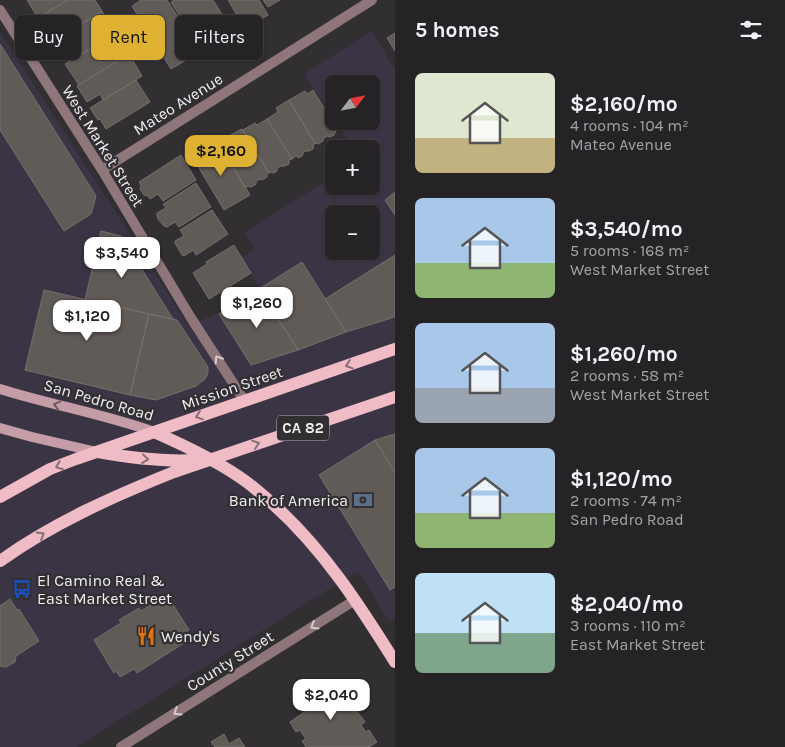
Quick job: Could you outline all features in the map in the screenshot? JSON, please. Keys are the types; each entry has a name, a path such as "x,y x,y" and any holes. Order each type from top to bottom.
{"main road":[{"name":"Mission Street","path":"0,497 50,469 395,349"},
{"name":"San Pedro Road","path":"0,389 107,416 154,432 173,440 246,481 284,514 326,561 355,600 395,662"},
{"name":"CA 82","path":"0,561 49,530 119,494 167,475 395,397"},
{"path":"0,428 117,456 156,460 210,460"}],"street":[{"name":"Mateo Avenue","path":"102,170 372,0"},
{"name":"West Market Street","path":"0,10 102,170 191,318 244,400"},
{"name":"County Street","path":"121,747 355,600"}],"shaded area":[{"path":"372,31 395,70 395,618 389,621 358,571 76,747 0,747 0,32 15,55 15,60 18,60 188,325 215,315 259,289 241,258 255,249 245,232 325,182 325,195 380,195 380,140 347,140 341,130 380,130 380,75 325,75 325,106 304,74"}],"building":[{"path":"27,0 68,0 43,15 36,15"},
{"path":"68,0 95,0 102,11 95,15 91,15 91,18 81,24 81,15 43,15"},
{"path":"141,0 167,0 177,15 175,15 175,31 173,32 175,35 175,60 186,60 171,69 165,59 165,15 138,15 132,6"},
{"path":"174,0 213,0 222,15 179,15 171,2"},
{"path":"228,0 259,0 268,15 263,18 263,15 237,15"},
{"path":"263,0 280,0 268,7"},
{"path":"102,11 105,15 96,15"},
{"path":"91,18 91,48 81,54 81,24"},
{"path":"395,33 395,51 387,38"},
{"path":"0,44 96,196 91,214 64,231 0,130"},
{"path":"91,48 91,60 119,60 79,85 65,64 72,60 81,60 81,54"},
{"path":"119,60 133,60 142,76 103,100 100,94 87,102 77,86"},
{"path":"136,80 150,102 106,129 90,108"},
{"path":"313,90 325,110 325,130 336,130 334,135 327,136 318,144 315,143 289,100 305,91 307,94"},
{"path":"289,100 315,143 313,149 303,152 303,155 299,158 296,156 292,159 267,119 278,112 276,108"},
{"path":"267,119 292,159 289,160 289,164 277,168 277,171 274,173 269,173 243,130"},
{"path":"242,129 269,173 267,177 256,181 256,184 245,188 221,148 230,142 227,137"},
{"path":"215,145 224,159 227,157 250,195 224,210 193,158"},
{"path":"181,155 196,180 163,201 158,194 150,199 144,195 140,189 141,185 139,182"},
{"path":"196,183 211,207 179,227 175,222 167,227 164,226 157,215 157,213 166,208 163,204"},
{"path":"395,192 395,215 385,200"},
{"path":"212,210 228,234 196,255 193,250 184,256 182,255 175,243 175,241 184,236 180,230"},
{"path":"101,231 121,236 173,319 85,300"},
{"path":"234,245 251,273 209,299 193,273 207,264 206,262"},
{"path":"395,255 395,317 346,332 325,299"},
{"path":"302,262 346,332 298,350 259,289"},
{"path":"259,289 298,350 251,365 219,314"},
{"path":"44,290 149,314 130,395 25,370"},
{"path":"149,314 177,320 208,367 205,379 196,386 156,400 130,395"},
{"path":"395,434 395,473 375,440"},
{"path":"375,440 395,473 395,587 390,590 319,475"},
{"path":"10,599 17,610 19,609 39,641 16,656 15,662 6,667 0,666 0,606"},
{"path":"160,599 164,605 170,600 189,630 183,634 187,641 137,673 134,669 120,677 116,671 114,673 94,640 121,623 119,620 139,608 141,611"},
{"path":"338,681 346,693 343,695 354,712 356,710 365,722 361,725 366,732 369,730 377,742 369,747 306,747 302,741 306,739 300,730 296,732 290,722 306,711 297,698 313,688 317,695"},
{"path":"224,734 229,744 239,738 245,747 215,747 211,742"}],"place":[{"name":"Bank of America","path":"363,500"},
{"name":"El Camino Real & East Market Street","path":"22,589"},
{"name":"Wendy's","path":"146,636"}]}
